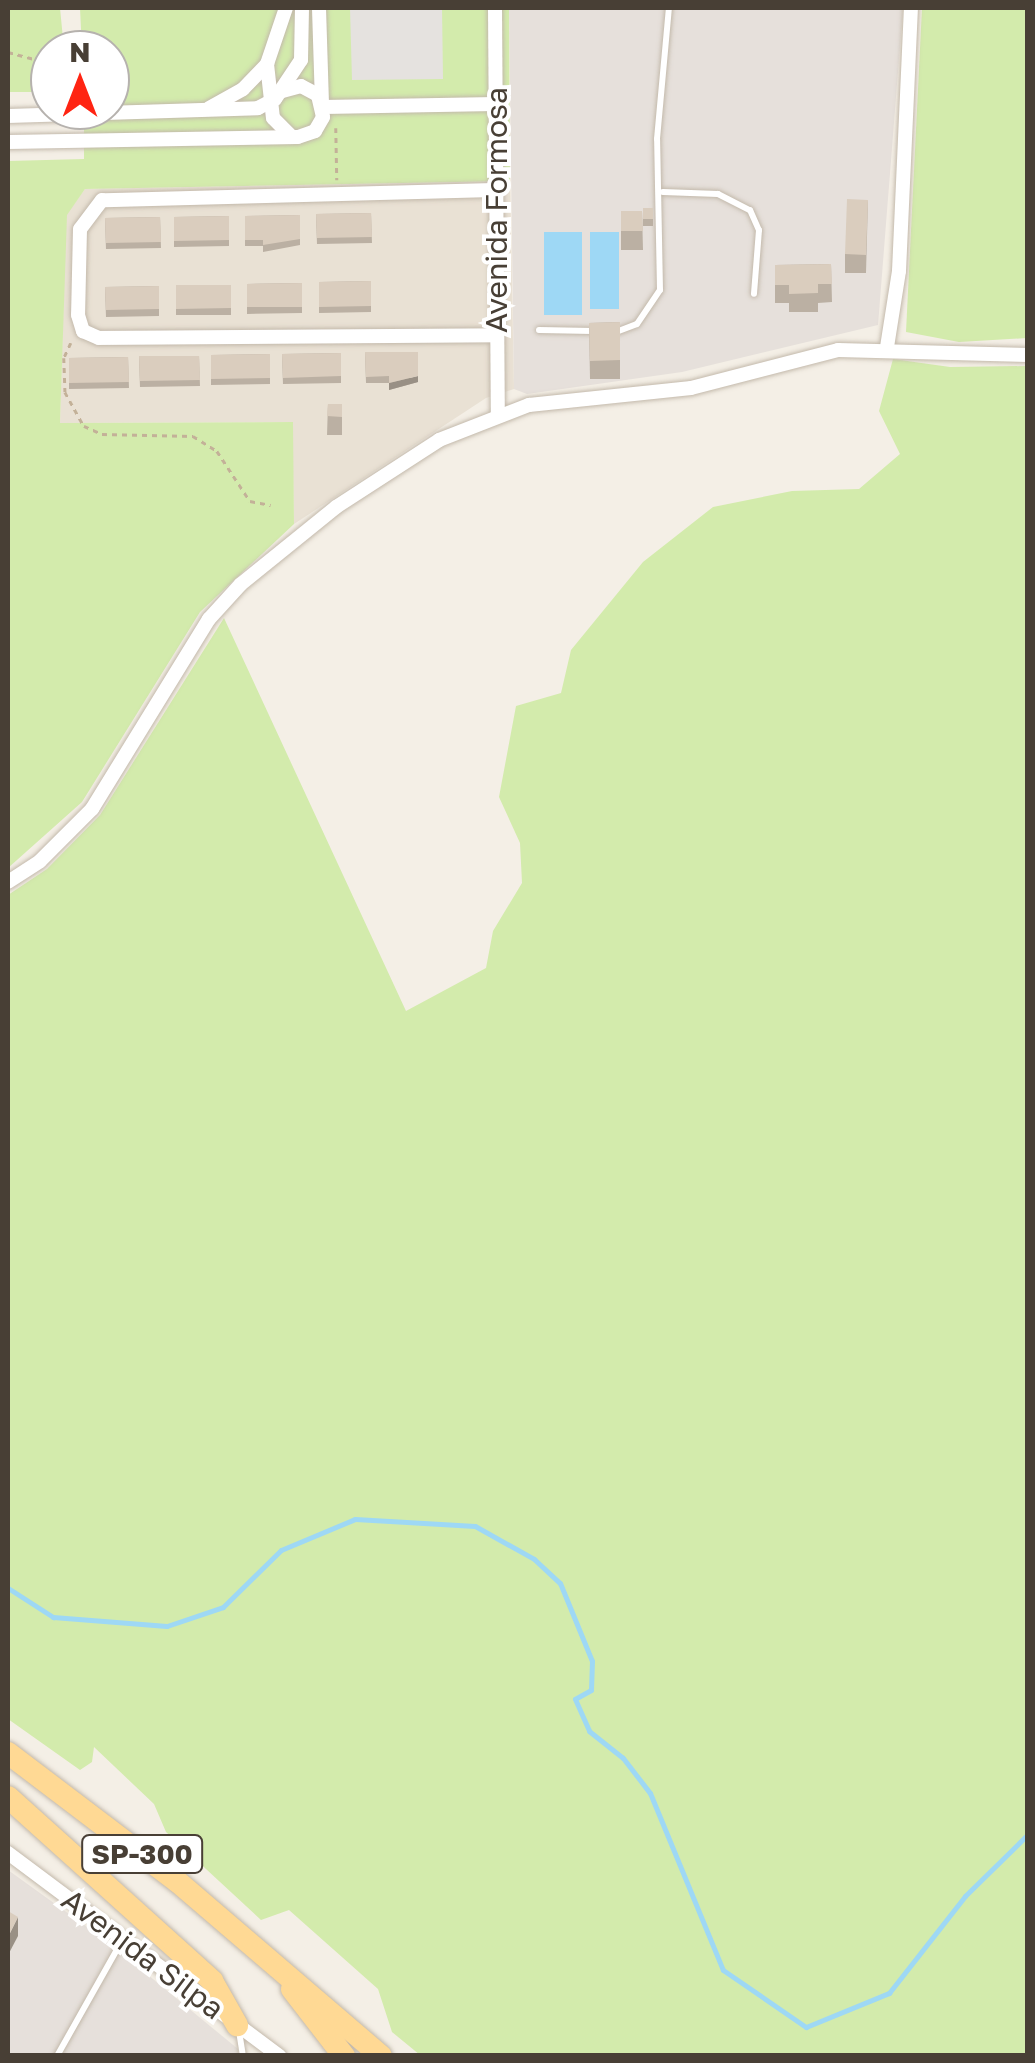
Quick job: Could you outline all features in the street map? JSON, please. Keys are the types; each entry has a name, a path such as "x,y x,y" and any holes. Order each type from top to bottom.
{"main road":[{"name":"SP-300","path":"8,1753 272,1962 381,2056"},
{"path":"8,1798 212,1981 237,2025"},
{"name":"SP-300","path":"272,1962 344,2056"}],"street":[{"path":"200,112 243,88 267,64 284,28 286,8"},
{"path":"292,136 273,118 279,95 301,60 302,8"},
{"path":"8,142 292,136 314,131 322,104 319,8"},
{"name":"Avenida Formosa","path":"495,8 498,413"},
{"path":"887,347 899,270 912,8"},
{"path":"284,28 301,60"},
{"path":"267,64 279,95"},
{"path":"8,116 248,110 301,86 322,104 496,104"},
{"path":"496,190 102,200 80,229 83,331 99,338 496,335"},
{"path":"8,882 52,851 92,809 209,619 241,584 387,472 498,413 691,388 838,350 887,347 1028,355"},
{"name":"Avenida Silpa","path":"8,1852 280,2056"}],"lane":[{"path":"539,330 629,330 651,310 660,290 663,192 657,139 669,8"},
{"path":"663,192 718,194 750,210 760,230 754,294"},
{"path":"57,2056 123,1938"},
{"path":"237,2025 243,2056"}],"path":[{"path":"83,331 64,358 67,402 84,426 102,434 194,436 216,451 250,500 272,505"}],"shaded area":[{"path":"350,8 442,8 443,79 352,80"},
{"path":"509,8 903,8 878,325 682,372 527,394 514,389"},
{"path":"510,181 514,389 486,398 294,524 292,422 60,423 66,215 85,189"},
{"path":"8,1870 108,1942 238,2049 238,2055 8,2055"}],"green space":[{"path":"8,8 60,8 62,30 30,30 30,92 8,92"},
{"path":"80,8 509,8 510,181 85,189 67,215 60,423 293,422 294,524 200,612 82,802 8,868 8,161 84,159 84,130 130,130 130,30 81,30"},
{"path":"922,8 1027,8 1027,338 959,342 906,332"},
{"path":"893,359 950,367 1027,366 1027,2055 420,2055 392,2032 378,1989 289,1910 261,1920 166,1832 154,1804 94,1747 92,1762 80,1770 8,1719 8,895 47,869 100,815 224,618 406,1011 486,968 493,931 522,883 520,843 499,797 516,706 561,693 571,650 643,562 713,507 792,491 859,489 900,454 879,411"}],"water":[{"path":"544,232 582,232 582,315 544,315"},
{"path":"590,232 619,232 619,309 590,309"}],"building":[{"path":"847,199 868,200 866,255 845,254"},
{"path":"643,208 653,208 653,219 643,219"},
{"path":"621,211 642,211 643,231 621,231"},
{"path":"371,213 372,237 317,238 316,214"},
{"path":"300,215 300,239 263,245 263,240 245,240 245,216"},
{"path":"229,216 229,240 174,241 174,217"},
{"path":"160,217 161,242 106,243 105,218"},
{"path":"831,264 832,284 818,284 818,293 789,294 789,285 775,285 775,265"},
{"path":"371,281 371,306 319,307 319,282"},
{"path":"302,283 302,307 247,307 247,284"},
{"path":"176,285 231,285 231,308 176,309"},
{"path":"159,286 159,309 106,310 105,287"},
{"path":"620,322 620,360 590,361 589,323"},
{"path":"365,352 418,352 418,376 389,383 389,376 366,377"},
{"path":"341,353 341,376 283,378 282,354"},
{"path":"270,354 270,378 211,379 211,355"},
{"path":"139,356 199,356 200,380 140,381"},
{"path":"128,357 129,382 69,383 69,358"},
{"path":"328,404 342,404 342,417 327,416"},
{"path":"8,1911 18,1917 8,1937"}],"waterway":[{"path":"8,1588 53,1617 167,1626 223,1607 281,1550 355,1519 475,1526 534,1559 560,1583 592,1661 591,1690 575,1699 589,1731 623,1758 650,1793 723,1970 806,2027 889,1993 965,1896 1028,1834"}]}
